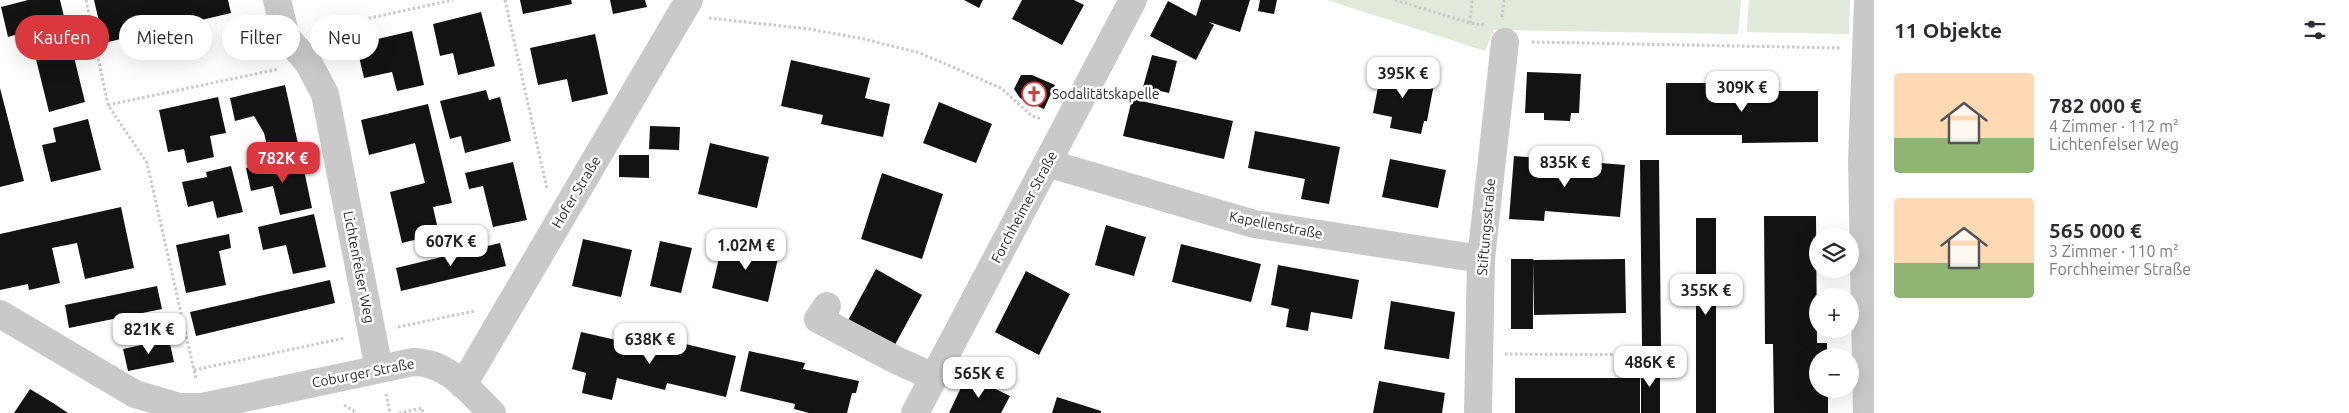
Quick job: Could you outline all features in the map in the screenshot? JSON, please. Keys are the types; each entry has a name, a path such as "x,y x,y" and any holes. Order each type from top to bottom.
{"street":[{"name":"Lichtenfelser Weg","path":"277,0 281,15"},
{"name":"Forchheimer Straße","path":"915,413 1133,0"},
{"path":"1867,413 1862,170 1868,0"},
{"name":"Hofer Straße","path":"463,385 685,8"},
{"name":"Stiftungsstraße","path":"1478,413 1481,259 1500,29"},
{"name":"Lichtenfelser Weg","path":"300,53 308,62 325,94 379,369"},
{"name":"Kapellenstraße","path":"1048,163 1254,224 1481,259"},
{"path":"827,306 818,319 898,361 934,377"},
{"name":"Coburger Straße","path":"0,314 135,394 179,407 258,404 379,369 413,362 426,362 442,367 492,413"}],"path":[{"path":"86,0 108,105 147,163 202,407"},
{"path":"300,34 454,0"},
{"path":"505,0 545,186 563,213"},
{"path":"1396,0 1470,23 1500,29 1866,48"},
{"path":"1470,23 1472,0"},
{"path":"1500,29 1504,0"},
{"path":"685,8 864,39 920,53 1001,88 1032,116 1066,129"},
{"path":"108,105 308,62"},
{"path":"1479,354 1680,355"},
{"path":"399,413 422,408 423,413"}],"green space":[{"path":"1327,0 1741,0 1738,34 1494,30 1485,51"},
{"path":"1749,0 1850,0 1849,34 1747,32"}],"building":[{"path":"28,0 60,0 64,15 15,15 15,35 8,37 1,7"},
{"path":"94,0 228,0 231,13 212,17 212,15 119,15 119,39 109,42 109,15 97,15"},
{"path":"520,0 571,0 572,4 523,14"},
{"path":"610,0 645,0 647,7 613,14"},
{"path":"964,0 983,0 979,8"},
{"path":"1022,0 1074,0 1084,5 1062,45 1012,19"},
{"path":"1201,0 1250,0 1240,32 1209,22 1214,25 1196,60 1150,36 1168,1 1196,16"},
{"path":"1260,0 1277,0 1274,14 1258,11"},
{"path":"481,12 495,66 458,75 453,53 440,56 433,24"},
{"path":"412,31 424,85 397,91 392,72 364,78 360,60 379,60 379,39"},
{"path":"595,34 608,94 572,102 567,79 538,85 530,48"},
{"path":"1152,55 1177,61 1169,93 1143,87"},
{"path":"36,60 75,60 85,102 49,112"},
{"path":"791,60 870,78 865,98 890,104 883,137 821,124 823,115 781,106"},
{"path":"1383,61 1404,65 1402,78 1434,84 1427,121 1424,121 1421,134 1390,128 1392,117 1373,113"},
{"path":"1527,72 1581,74 1579,113 1571,113 1570,121 1544,120 1544,113 1525,113"},
{"name":"Sodalitätskapelle","path":"1021,75 1032,75 1055,85 1044,109 1020,98 1014,89"},
{"path":"1666,83 1741,83 1741,91 1818,91 1818,142 1742,143 1742,135 1666,135"},
{"path":"285,85 299,148 269,154 264,133 254,116 235,121 230,98"},
{"path":"0,88 24,181 0,187"},
{"path":"486,90 489,100 500,97 511,141 465,153 461,136 450,139 440,101"},
{"path":"218,97 226,133 210,136 214,157 187,163 184,149 168,152 159,110"},
{"path":"1132,99 1233,121 1224,159 1123,136"},
{"path":"939,102 992,124 976,163 923,143"},
{"path":"428,104 452,203 433,207 439,234 402,243 390,192 425,183 415,143 369,155 361,120"},
{"path":"88,119 101,170 51,182 42,145 56,142 53,128"},
{"path":"650,126 680,127 679,150 649,149"},
{"path":"1255,131 1340,147 1329,204 1301,199 1305,179 1248,168"},
{"path":"710,143 769,157 757,208 698,194"},
{"path":"619,155 649,155 649,178 619,177"},
{"path":"301,156 312,208 280,215 273,186 251,191 246,168"},
{"path":"1514,156 1625,165 1620,217 1545,211 1544,221 1509,219"},
{"path":"1390,159 1446,170 1438,208 1382,197"},
{"path":"1640,160 1659,160 1661,348 1642,348"},
{"path":"513,162 527,220 493,227 483,186 469,189 465,173"},
{"path":"231,166 243,212 217,218 213,201 188,207 182,182 207,177 206,172"},
{"path":"882,173 943,194 922,259 861,239"},
{"path":"121,207 134,268 85,279 77,243 52,248 60,283 29,290 28,284 0,290 0,234"},
{"path":"314,214 326,267 293,274 286,245 263,250 258,227"},
{"path":"1764,216 1816,216 1816,228 1809,228 1809,278 1816,278 1817,288 1809,288 1809,338 1817,338 1817,343 1827,343 1827,348 1809,348 1809,398 1828,398 1828,413 1774,413 1773,344 1765,344"},
{"path":"1696,218 1716,218 1716,413 1696,413"},
{"path":"1106,225 1146,237 1134,276 1095,265"},
{"path":"229,234 231,248 219,251 226,285 186,293 176,245"},
{"path":"583,239 632,250 621,297 572,286"},
{"path":"660,241 692,248 681,293 650,286"},
{"path":"723,241 779,254 768,302 712,288"},
{"path":"500,243 506,266 401,291 396,268"},
{"path":"1181,244 1261,264 1251,302 1172,282"},
{"path":"1511,259 1533,259 1533,329 1511,329"},
{"path":"1625,259 1626,313 1534,315 1533,260"},
{"path":"1278,265 1359,280 1352,319 1311,312 1308,331 1286,327 1289,309 1271,305"},
{"path":"876,269 922,295 891,352 845,326"},
{"path":"1026,271 1070,294 1039,355 995,332"},
{"path":"330,280 335,303 196,336 190,312"},
{"path":"157,286 162,309 69,328 65,305"},
{"path":"1391,301 1455,312 1449,359 1384,349"},
{"path":"581,332 625,342 627,335 675,346 677,342 736,356 726,397 667,383 665,390 617,378 612,400 582,393 586,373 572,369"},
{"path":"169,339 174,362 128,371 123,349"},
{"path":"749,351 805,363 803,369 859,381 856,393 852,393 847,413 809,413 794,409 795,404 740,391"},
{"path":"1641,362 1660,362 1660,413 1641,413"},
{"path":"967,375 1010,396 1001,413 949,413"},
{"path":"1515,378 1640,378 1640,413 1515,413"},
{"path":"1379,381 1445,393 1442,413 1373,413"},
{"path":"30,389 53,403 68,413 14,413"},
{"path":"1057,397 1101,411 1101,413 1052,413"}],"place":[{"name":"Sodalitätskapelle","path":"1034,94"}]}
